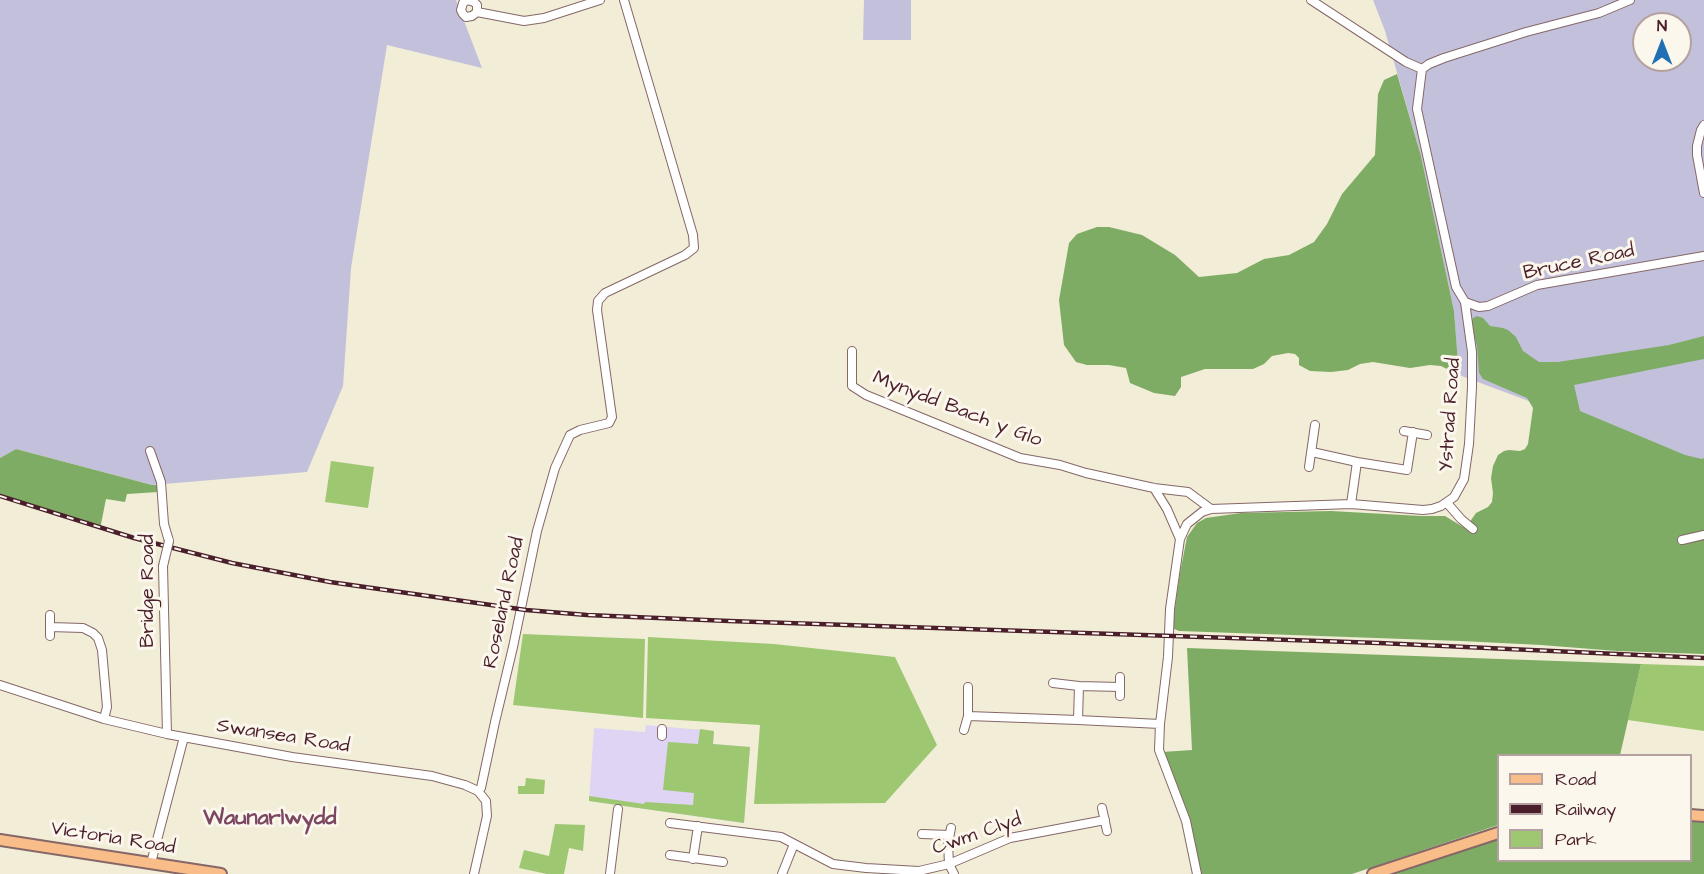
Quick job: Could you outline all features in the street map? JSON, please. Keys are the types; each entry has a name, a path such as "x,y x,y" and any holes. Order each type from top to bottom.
{"main road":[{"path":"1373,874 1497,833"},
{"name":"Victoria Road","path":"0,840 220,874"}],"street":[{"path":"477,12 516,20 534,20 600,0"},
{"name":"Roseland Road","path":"478,791 481,788 513,647 537,531 555,468 570,435 580,430 609,423 612,417 597,310 598,301 605,293 685,255 694,248 693,235 624,0"},
{"path":"1311,0 1406,62 1422,69 1444,58 1526,32 1599,13 1630,0"},
{"name":"Ystrad Road","path":"1422,69 1417,109 1456,287 1465,302 1473,366 1469,444 1464,479 1460,488 1447,502"},
{"path":"1704,125 1697,146 1704,193"},
{"name":"Bruce Road","path":"1465,302 1479,307 1488,306 1537,285 1704,255"},
{"name":"Mynydd Bach y Glo","path":"852,351 852,386 866,396 1020,458 1060,465 1154,488 1188,492 1211,509"},
{"path":"1309,467 1315,425"},
{"path":"1404,431 1426,435"},
{"path":"1312,452 1411,471 1413,432"},
{"name":"Bridge Road","path":"150,451 161,483 164,524 169,541 164,566 167,734"},
{"path":"1351,504 1357,462"},
{"path":"1154,488 1167,509 1180,539"},
{"path":"1197,874 1186,821 1158,750 1168,657 1170,609 1180,539 1187,524 1193,518 1211,509 1351,504 1422,510 1441,506 1447,502 1473,529"},
{"path":"1682,540 1704,535"},
{"path":"50,615 50,636"},
{"path":"50,627 83,628 98,638 102,650 104,673 106,707 104,718"},
{"path":"1053,683 1120,691 1120,676"},
{"name":"Swansea Road","path":"0,685 104,718 167,734 292,757 432,776 478,791"},
{"path":"1078,720 1079,686"},
{"path":"964,730 968,716 969,687"},
{"path":"968,716 1160,724"},
{"path":"151,863 184,737"},
{"path":"474,874 487,816 486,801 478,791"},
{"path":"1102,808 1107,831"},
{"path":"610,874 613,818 618,809"},
{"name":"Cwm Clyd","path":"670,823 781,837 833,864 896,872 919,871 949,864 1010,838 1105,820"},
{"path":"693,859 698,826"},
{"path":"922,834 950,832 949,864 954,874"},
{"path":"783,874 794,844"},
{"path":"670,855 723,862"}],"shaded area":[{"path":"0,0 456,0 482,68 387,45 351,268 343,386 307,472 152,485 16,449 0,458"},
{"path":"864,0 911,0 911,40 863,40"},
{"path":"1373,0 1704,0 1704,482 1534,403 1459,375 1454,311 1421,156 1385,31"},
{"path":"646,725 714,731 713,744 750,747 744,823 589,801 594,728 645,732"}],"green space":[{"path":"1397,74 1421,156 1454,311 1459,375 1441,366 1410,368 1373,362 1360,364 1348,370 1310,371 1299,365 1299,358 1295,354 1288,353 1272,356 1264,364 1253,369 1205,369 1181,377 1181,387 1175,396 1154,393 1130,383 1126,368 1076,362 1064,345 1059,300 1069,243 1077,234 1097,227 1109,227 1142,235 1175,255 1199,277 1237,273 1264,259 1289,255 1314,242 1327,224 1342,194 1375,155 1378,94 1384,80"},
{"path":"1477,316 1483,318 1490,326 1508,330 1516,337 1523,351 1539,362 1558,362 1669,345 1704,336 1704,359 1574,385 1580,411 1685,455 1704,458 1704,654 1461,641 1179,631 1172,628 1187,537 1197,523 1206,518 1241,513 1331,511 1445,516 1463,527 1467,526 1476,513 1488,507 1492,502 1491,478 1498,455 1504,451 1525,449 1528,444 1533,408 1527,398 1483,379 1479,373 1477,346 1471,324 1473,318"},
{"path":"16,449 158,485 158,492 127,494 125,502 106,499 100,529 0,496 0,458"},
{"path":"331,461 374,467 368,508 325,502"},
{"path":"523,634 645,639 643,718 513,705"},
{"path":"648,637 774,644 895,657 937,745 885,803 754,804 760,725 646,718"},
{"path":"1187,648 1641,664 1620,754 1497,754 1497,825 1352,874 1198,874 1162,752 1192,750"},
{"path":"1641,664 1704,666 1704,731 1628,720"},
{"path":"700,729 714,731 713,744 750,747 744,823 589,801 589,796 644,804 645,802 693,805 694,793 663,790 668,742 698,744"},
{"path":"526,778 545,780 544,794 518,794 518,786 525,786"},
{"path":"1692,818 1704,820 1704,874 1385,874 1497,836 1497,862 1692,862"},
{"path":"555,824 585,825 583,851 569,848 564,874 547,874 519,868 524,850 549,856"}],"railway":[{"path":"0,496 134,538 232,563 330,582 526,610 729,621 1379,643 1704,658"}],"district":[{"name":"Waunarlwydd","path":"270,819"}]}
